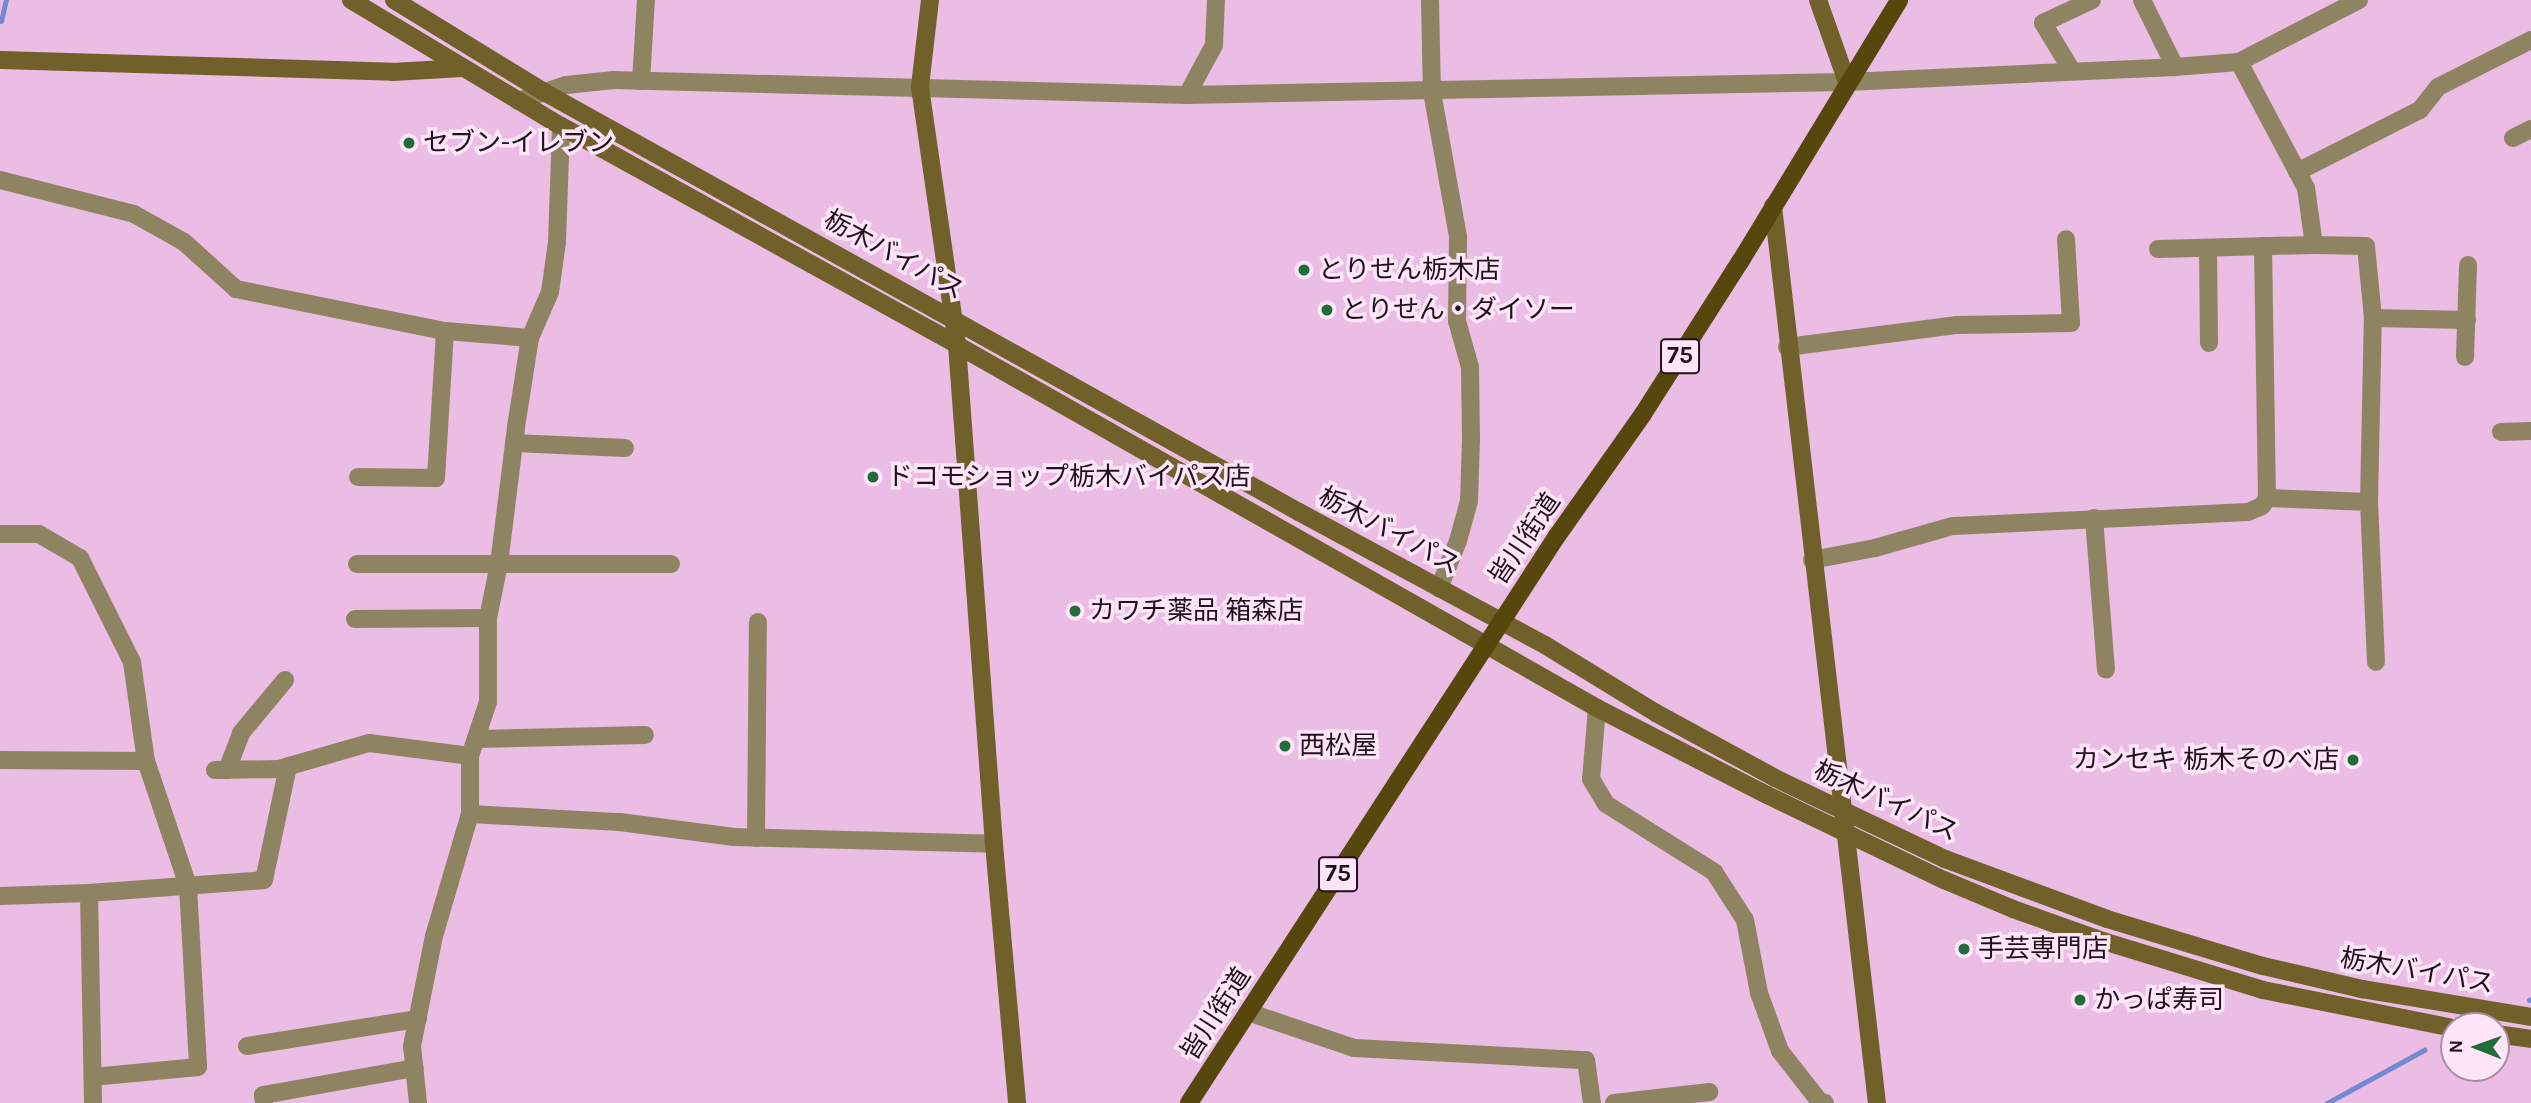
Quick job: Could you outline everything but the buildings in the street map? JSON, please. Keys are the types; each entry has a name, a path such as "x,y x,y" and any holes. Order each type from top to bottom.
{"main road":[{"name":"栃木バイパス","path":"351,0 561,126 957,345 1597,708 1844,833 2012,909 2171,964 2263,990 2440,1025"},
{"name":"栃木バイパス","path":"394,0 544,92 1502,621 1656,713 1775,778 1945,859 2178,942 2263,967 2362,989 2531,1017"},
{"path":"930,0 920,87 957,345 994,844 1017,1103"},
{"path":"1818,0 1847,82"},
{"name":"皆川街道","path":"1189,1103 1557,536 1643,414 1899,0"},
{"path":"0,61 393,72 461,68 504,69"},
{"path":"1773,206 1787,347 1876,1103"},
{"name":"栃木バイパス","path":"2510,1036 2531,1039"}],"street":[{"path":"641,81 646,0"},
{"path":"1187,95 1214,44 1216,0"},
{"path":"1430,0 1432,92 1458,237 1457,321 1470,367 1469,501 1458,541 1440,588"},
{"path":"2072,71 2043,23 2092,0"},
{"path":"2142,0 2175,67"},
{"path":"518,101 590,81 1187,95 1847,82 2175,67 2239,62 2359,0"},
{"path":"2297,172 2420,110 2438,87 2531,40"},
{"path":"2239,62 2306,188 2314,245"},
{"path":"418,1103 412,1046 434,936 470,814 474,748 488,702 488,618 499,564 514,443 530,338 550,292 557,242 561,126"},
{"path":"2513,138 2531,129"},
{"path":"0,180 134,214 184,242 236,289 445,331 530,338"},
{"path":"1787,347 1956,325 2071,323 2066,239"},
{"path":"1812,560 1875,548 1953,526 2248,512 2262,506 2267,498 2263,246"},
{"path":"2158,249 2366,246 2373,318 2370,502 2376,662"},
{"path":"2208,248 2209,343"},
{"path":"2465,357 2468,265"},
{"path":"2373,318 2467,320"},
{"path":"358,477 436,478 445,331"},
{"path":"2501,432 2531,430"},
{"path":"514,443 625,448"},
{"path":"2267,498 2370,502"},
{"path":"2094,518 2106,670"},
{"path":"0,534 39,534 80,558 132,662 146,761 188,886 198,1067 92,1077"},
{"path":"356,564 671,564"},
{"path":"355,619 488,618"},
{"path":"756,838 758,622"},
{"path":"285,680 241,733 221,770 288,766 369,743 474,748 645,734"},
{"path":"1597,708 1591,779 1606,804 1714,872 1745,920 1759,993 1780,1051 1820,1102 1825,1103"},
{"path":"0,760 146,761"},
{"path":"0,896 89,893 264,880 288,766"},
{"path":"470,814 620,822 756,838 994,844"},
{"path":"89,893 93,1103"},
{"path":"1248,1012 1354,1048 1586,1060 1592,1103"},
{"path":"247,1046 418,1019"},
{"path":"264,1103 262,1095 415,1068"},
{"path":"1614,1103 1709,1093"}],"waterway":[{"path":"1,21 6,0"},
{"path":"2327,1103 2424,1050"}],"place":[{"name":"セブン-イレブン","path":"409,143"},
{"name":"とりせん栃木店","path":"1304,270"},
{"name":"とりせん・ダイソー","path":"1327,310"},
{"name":"ドコモショップ栃木バイパス店","path":"873,477"},
{"name":"カワチ薬品 箱森店","path":"1075,611"},
{"name":"西松屋","path":"1285,746"},
{"name":"カンセキ 栃木そのべ店","path":"2353,760"},
{"name":"手芸専門店","path":"1964,949"},
{"name":"かっぱ寿司","path":"2080,1000"}]}
